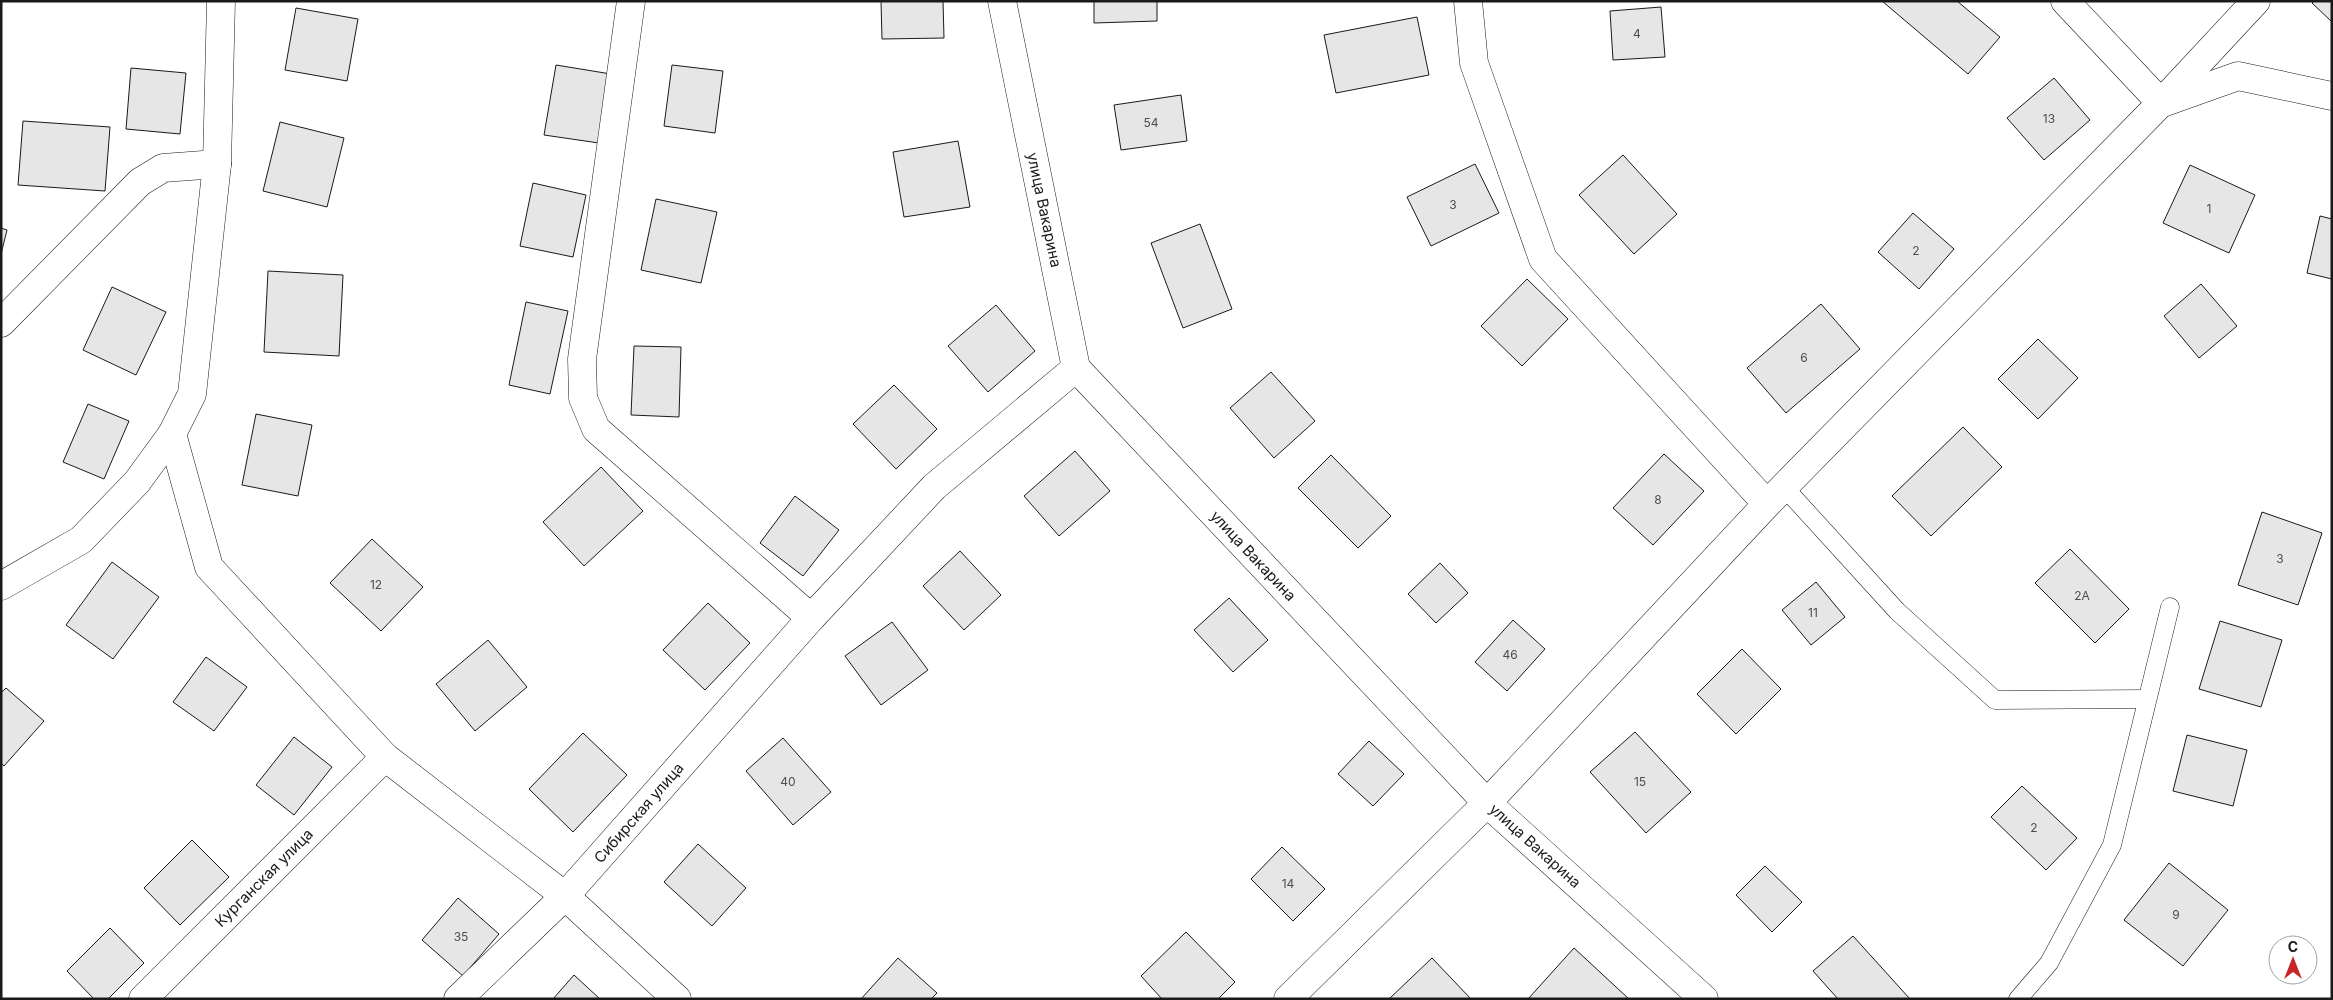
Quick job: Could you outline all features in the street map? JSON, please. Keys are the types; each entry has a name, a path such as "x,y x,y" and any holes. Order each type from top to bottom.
{"street":[{"path":"1,586 81,540 138,482 172,434 192,394 216,164 221,1"},
{"path":"631,1 582,359 583,398 596,429 811,618"},
{"name":"улица Вакарина","path":"1002,1 1076,368 1487,803 1704,999"},
{"path":"1468,1 1474,63 1542,258 1776,495"},
{"path":"2065,1 2161,103"},
{"path":"1288,999 1487,803 1776,495 2161,103 2256,1"},
{"path":"2161,103 2238,76 2332,96"},
{"path":"1,323 140,182 163,168 216,164"},
{"name":"Сибирская улица","path":"458,999 565,896 811,618 934,487 1076,368"},
{"path":"172,434 209,566 385,757 565,896 677,999"},
{"name":"Курганская улица","path":"143,999 385,757"}],"lane":[{"path":"1776,495 1897,611 1995,700 2147,699"},
{"path":"2018,999 2049,963 2112,845 2170,606"}],"building":[{"path":"881,1 943,1 944,38 882,39"},
{"path":"1094,1 1157,1 1157,21 1094,23"},
{"path":"1882,1 1957,1 2000,37 1968,74"},
{"path":"2314,1 2332,1 2332,22 2312,3"},
{"path":"1661,7 1665,57 1613,60 1610,11"},
{"path":"296,8 358,19 347,81 285,70"},
{"path":"1417,17 1429,75 1336,93 1324,35"},
{"path":"556,65 611,74 599,143 544,135"},
{"path":"672,65 723,71 715,133 664,126"},
{"path":"131,68 186,73 180,134 126,129"},
{"path":"2054,78 2090,120 2044,160 2007,118"},
{"path":"1181,95 1187,141 1121,150 1114,105"},
{"path":"23,121 110,127 105,191 18,185"},
{"path":"280,122 344,138 327,207 263,191"},
{"path":"958,141 970,207 904,217 893,152"},
{"path":"1623,155 1677,214 1634,254 1579,195"},
{"path":"1475,164 1499,213 1431,246 1407,197"},
{"path":"2190,165 2255,195 2229,253 2163,223"},
{"path":"533,183 586,195 573,257 520,246"},
{"path":"656,199 717,212 701,283 641,270"},
{"path":"1913,213 1954,249 1919,289 1878,252"},
{"path":"2320,216 2332,219 2332,279 2307,273"},
{"path":"1200,224 1232,309 1183,328 1151,243"},
{"path":"1,228 7,230 1,254"},
{"path":"268,271 343,275 339,356 264,352"},
{"path":"1527,279 1568,319 1522,366 1481,326"},
{"path":"2201,284 2237,326 2199,358 2164,316"},
{"path":"112,287 166,312 136,375 83,350"},
{"path":"526,302 568,311 550,394 509,385"},
{"path":"1821,304 1860,349 1786,413 1747,368"},
{"path":"996,305 1035,351 988,392 948,346"},
{"path":"2038,339 2078,378 2038,419 1998,379"},
{"path":"634,346 681,347 679,417 631,415"},
{"path":"1271,372 1315,421 1274,458 1230,408"},
{"path":"894,385 937,429 896,469 853,424"},
{"path":"88,404 129,421 104,479 63,462"},
{"path":"256,414 312,425 298,496 242,485"},
{"path":"1963,427 2002,467 1931,536 1892,496"},
{"path":"1075,451 1110,491 1059,536 1024,496"},
{"path":"1664,454 1704,491 1653,545 1613,508"},
{"path":"1331,455 1391,516 1358,548 1298,488"},
{"path":"601,467 643,511 584,566 543,522"},
{"path":"795,496 839,530 803,576 760,543"},
{"path":"2262,512 2322,533 2298,605 2238,585"},
{"path":"372,539 423,587 381,631 330,583"},
{"path":"2070,549 2129,609 2095,643 2035,583"},
{"path":"960,551 1001,595 964,630 923,586"},
{"path":"112,562 159,597 113,659 66,625"},
{"path":"1440,563 1468,593 1436,623 1408,594"},
{"path":"1816,582 1845,617 1811,645 1782,610"},
{"path":"1229,598 1268,640 1233,672 1194,630"},
{"path":"708,603 750,643 705,690 663,650"},
{"path":"1513,620 1545,649 1507,691 1475,662"},
{"path":"2220,621 2282,640 2261,707 2199,689"},
{"path":"892,622 928,670 881,705 845,656"},
{"path":"488,640 527,687 475,731 436,684"},
{"path":"1742,649 1781,689 1736,734 1697,694"},
{"path":"206,657 247,687 214,731 173,702"},
{"path":"6,688 44,721 4,766 1,763 1,693"},
{"path":"1635,732 1691,792 1646,833 1590,772"},
{"path":"583,733 627,775 573,832 529,789"},
{"path":"2187,735 2247,750 2233,806 2173,791"},
{"path":"294,737 332,767 294,815 256,785"},
{"path":"783,738 831,792 793,825 746,771"},
{"path":"1369,741 1404,774 1373,806 1338,774"},
{"path":"2022,786 2077,838 2046,870 1991,817"},
{"path":"192,840 229,877 180,925 144,888"},
{"path":"698,844 746,888 712,926 664,882"},
{"path":"1282,847 1325,889 1293,921 1251,879"},
{"path":"2169,863 2228,910 2183,966 2124,920"},
{"path":"1765,866 1802,902 1772,932 1736,895"},
{"path":"458,898 499,934 463,976 422,940"},
{"path":"110,928 144,963 108,999 94,999 67,971"},
{"path":"1186,932 1235,982 1218,999 1162,999 1141,976"},
{"path":"1853,936 1910,999 1838,999 1813,971"},
{"path":"1574,948 1629,999 1528,999"},
{"path":"898,958 937,993 931,999 861,999"},
{"path":"1432,958 1471,999 1389,999"},
{"path":"574,975 600,999 553,999"}]}
